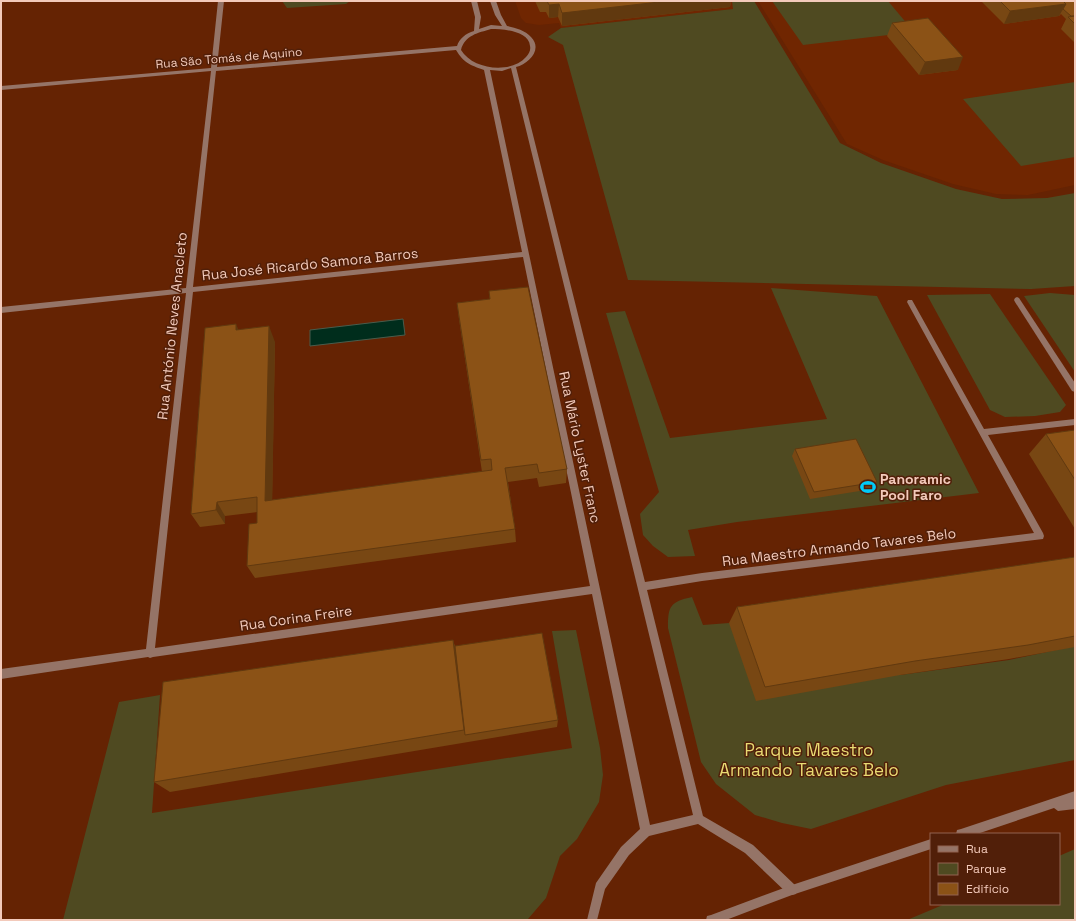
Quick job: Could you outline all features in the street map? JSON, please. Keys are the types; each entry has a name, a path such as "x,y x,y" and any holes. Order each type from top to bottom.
{"street":[{"name":"Rua António Neves Anacleto","path":"150,654 221,1"},
{"path":"474,1 478,17 476,30"},
{"path":"493,1 498,15 505,27"},
{"path":"491,27 505,27 526,34 531,40 534,46 533,52 529,58 513,67 487,69 466,61 460,55 458,48 464,37 476,30 491,27"},
{"name":"Rua São Tomás de Aquino","path":"1,88 458,48"},
{"name":"Rua Mário Lyster Franc","path":"513,67 699,819"},
{"name":"Rua Mário Lyster Franc","path":"487,69 646,831"},
{"name":"Rua José Ricardo Samora Barros","path":"1,310 526,254"},
{"path":"1018,300 1075,389"},
{"path":"910,302 982,432 1075,422"},
{"name":"Rua Maestro Armando Tavares Belo","path":"642,587 702,577 1040,536 982,432"},
{"name":"Rua Corina Freire","path":"1,674 150,654 596,589"},
{"path":"964,833 1075,796"},
{"path":"1041,807 1075,804"},
{"path":"592,920 600,887 625,851 646,831 699,819 749,848 792,890"},
{"path":"711,920 792,890 930,844"}],"shaded area":[{"path":"515,1 732,1 734,9 561,28 559,23 539,25 526,23 521,18"},
{"path":"758,1 1075,1 1075,185 1028,195 996,194 953,184 883,160 847,144"},
{"path":"403,319 405,335 310,346 310,330"}],"green space":[{"path":"282,1 350,1 346,4 287,8"},
{"path":"732,1 754,1 840,143 881,163 956,189 1002,199 1047,198 1075,193 1075,286 1031,289 628,280 563,45 548,37 561,28 733,9"},
{"path":"772,1 888,1 914,32 803,45"},
{"path":"1075,82 1075,157 1021,166 963,99"},
{"path":"771,288 877,296 979,493 737,522 688,530 695,556 668,557 653,546 643,535 640,514 659,492 606,313 625,311 670,438 827,419"},
{"path":"1050,293 1075,295 1075,372 1024,296"},
{"path":"990,294 1066,405 1060,412 1035,416 1005,417 990,410 927,295"},
{"name":"Parque Maestro Armando Tavares Belo","path":"692,597 703,625 729,623 900,675 1009,660 1075,646 1075,760 946,785 811,829 782,823 755,815 716,784 701,762 668,628 669,615 672,606 679,601"},
{"path":"576,630 600,748 603,775 599,802 577,839 560,856 546,898 528,919 63,920 119,702 160,695 152,813 572,748 552,631"},
{"path":"1075,849 1075,920 907,920 943,905 1060,905 1060,856"}],"building":[{"path":"547,1 668,1 562,13 559,4 549,5"},
{"path":"1000,1 1063,1 1066,4 1010,11"},
{"path":"1063,1 1075,1 1075,16 1071,16 1063,9 1066,4"},
{"path":"1075,16 1075,24 1068,17"},
{"path":"928,18 963,57 925,62 892,23"},
{"path":"528,287 567,469 539,473 537,464 505,468 515,529 247,566 249,524 257,523 257,497 217,502 216,510 191,514 205,328 236,324 236,330 269,326 265,501 492,470 491,459 481,460 457,303 490,299 489,291"},
{"path":"1075,430 1075,480 1046,434"},
{"path":"856,439 877,482 814,492 795,449"},
{"path":"1075,557 1075,636 1028,645 915,661 765,687 737,607"},
{"path":"542,633 558,720 465,735 455,646"},
{"path":"453,640 464,730 154,782 163,682"}],"place":[{"name":"Panoramic Pool Faro","path":"868,487"}]}
